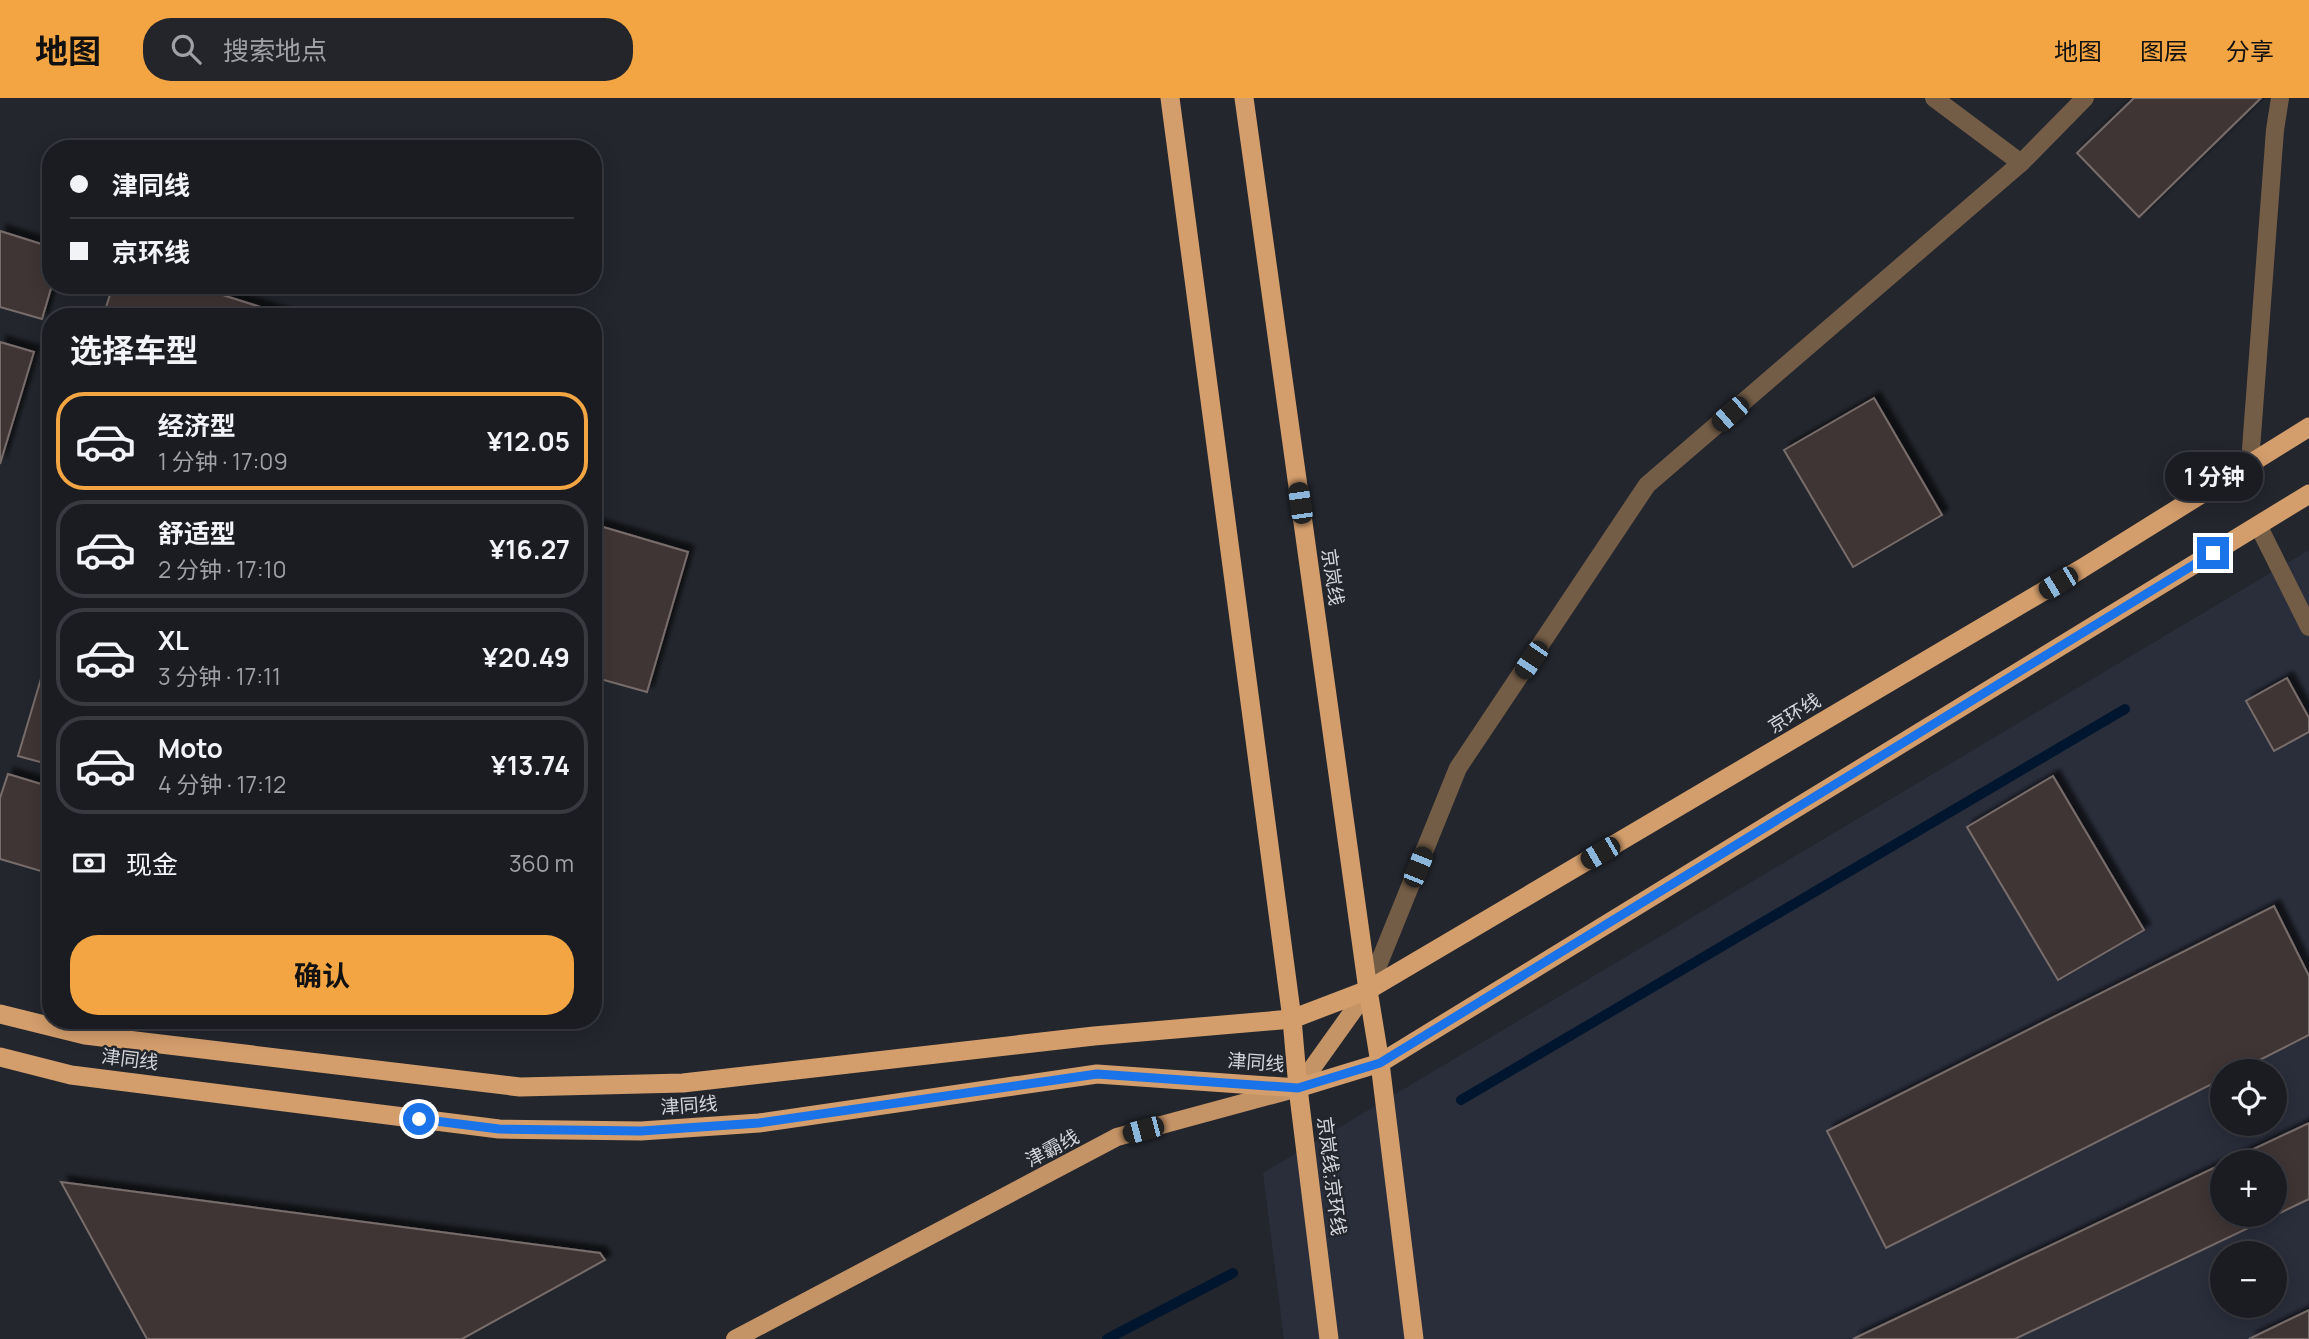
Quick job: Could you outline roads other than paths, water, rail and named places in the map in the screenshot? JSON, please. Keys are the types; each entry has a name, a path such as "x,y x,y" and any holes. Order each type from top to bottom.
{"highway":[{"path":"1170,98 1292,1019"},
{"name":"京岚线","path":"1244,98 1380,1063"},
{"name":"京环线","path":"1292,1019 1368,990 2081,569 2309,427"},
{"path":"1414,1339 1380,1063 2309,494"},
{"name":"津同线","path":"0,1014 42,1024"},
{"name":"津同线","path":"61,1029 85,1035 520,1087 683,1083 1094,1036 1292,1019"},
{"name":"京岚线;京环线","path":"1292,1019 1329,1339"},
{"name":"津同线","path":"0,1057 71,1075 499,1129 641,1131 759,1123 1097,1074 1298,1088 1380,1063"}],"main road":[{"path":"1298,1088 1368,990"},
{"name":"津霸线","path":"735,1339 1117,1138 1298,1088"}],"street":[{"path":"1934,98 2021,163"},
{"path":"1368,990 1458,768 1647,485 2021,163 2085,98"},
{"path":"2250,463 2275,130 2280,98"},
{"path":"2258,525 2309,628"}],"waterway":[{"path":"1461,1100 2125,709"},
{"path":"1107,1339 1233,1273"}]}
